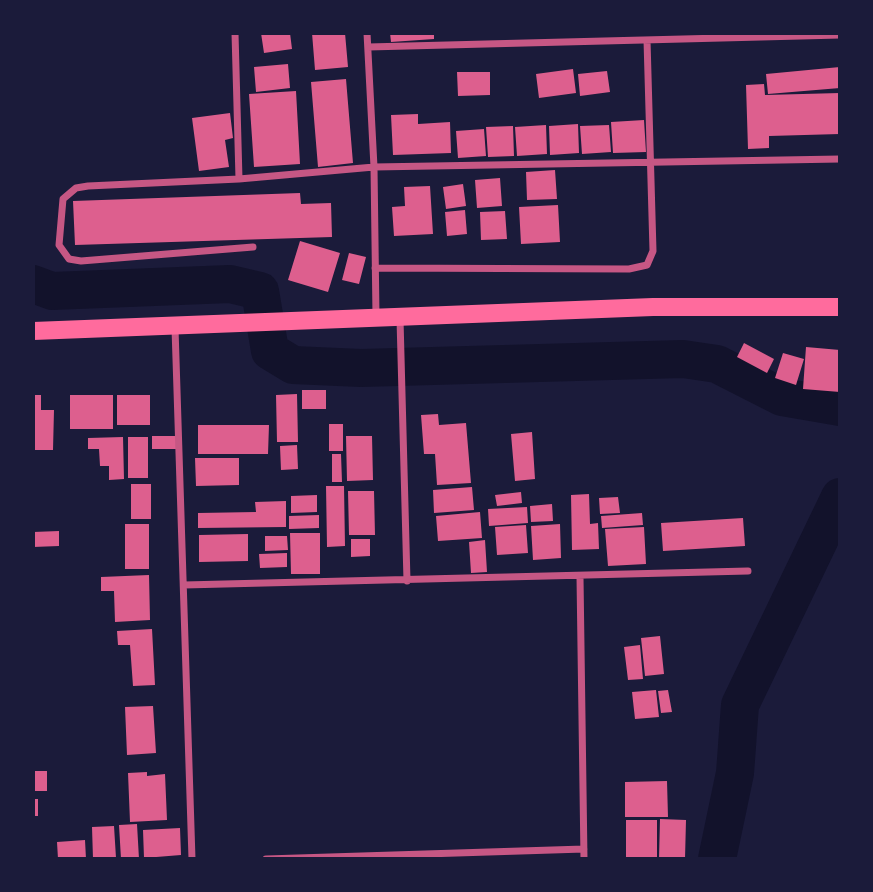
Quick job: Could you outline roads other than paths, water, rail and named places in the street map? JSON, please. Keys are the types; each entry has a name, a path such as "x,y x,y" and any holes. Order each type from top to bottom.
{"main road":[{"path":"33,331 175,323 653,307 840,307"}],"street":[{"path":"235,33 239,179"},
{"path":"367,33 374,167 376,317"},
{"path":"368,47 840,35"},
{"path":"375,268 629,269 647,265 653,251 647,40"},
{"path":"253,247 81,261 64,254 60,245 63,200 76,188 239,179 374,167 840,159"},
{"path":"400,317 407,581"},
{"path":"175,323 192,859"},
{"path":"184,585 748,571"},
{"path":"580,577 584,859"},
{"path":"266,859 584,849"}],"waterway":[{"path":"33,284 52,291 230,284 260,291 270,351 293,365 361,368 683,359 717,364 782,397 840,407"},
{"path":"717,859 735,773 740,705 840,497"}]}
